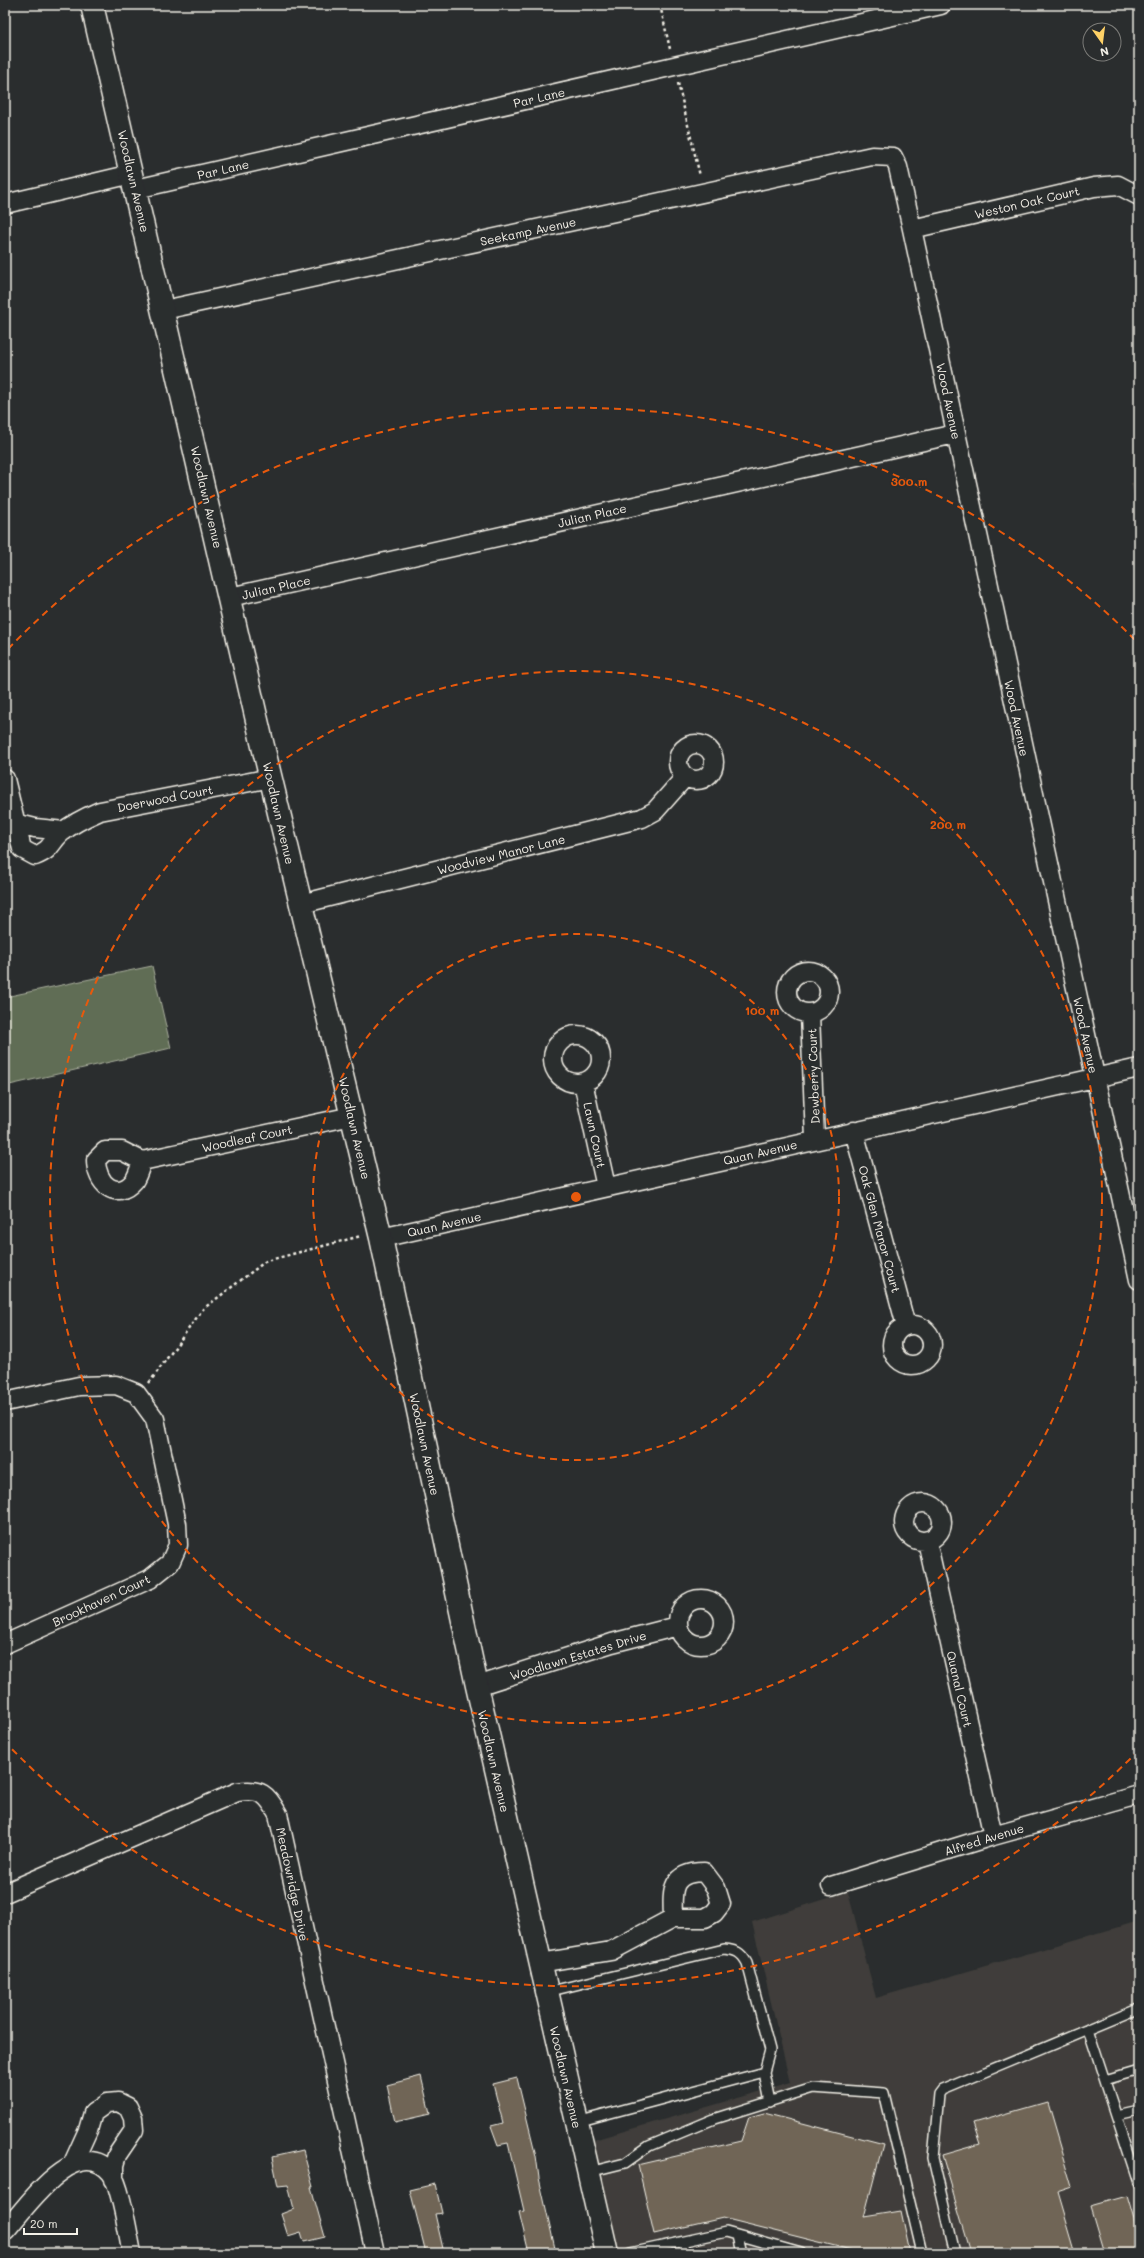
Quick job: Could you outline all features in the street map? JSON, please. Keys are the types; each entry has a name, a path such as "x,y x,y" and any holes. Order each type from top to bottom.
{"street":[{"name":"Woodlawn Avenue","path":"92,5 164,310 271,778 380,1234 477,1686 607,2253"},
{"name":"Par Lane","path":"5,204 134,181 674,66 941,5"},
{"name":"Seekamp Avenue","path":"164,310 872,156 893,157"},
{"name":"Wood Avenue","path":"893,157 898,167 912,229 955,434 1139,1280"},
{"name":"Weston Oak Court","path":"912,229 1094,187 1118,185 1139,196"},
{"name":"Julian Place","path":"230,597 955,434"},
{"name":"Woodview Manor Lane","path":"301,904 642,818 656,811 685,777"},
{"name":"Doerwood Court","path":"5,779 22,849 35,856 48,851 64,831 75,822 100,811 271,778"},
{"path":"15,823 35,828 64,831"},
{"name":"Dewberry Court","path":"810,1014 815,1139"},
{"name":"Quan Avenue","path":"380,1234 606,1187 815,1139 1139,1068"},
{"name":"Lawn Court","path":"583,1082 606,1187"},
{"name":"Woodleaf Court","path":"142,1160 352,1116"},
{"name":"Oak Glen Manor Court","path":"854,1131 906,1326"},
{"path":"5,1402 79,1386 116,1385 136,1393 139,1397"},
{"name":"Brookhaven Court","path":"5,1644 150,1579 170,1563 178,1545 177,1524 155,1419 139,1397"},
{"name":"Quanal Court","path":"927,1541 992,1836"},
{"name":"Woodlawn Estates Drive","path":"477,1686 612,1643 678,1626"},
{"name":"Meadowridge Drive","path":"5,1893 237,1792 251,1790 268,1797 278,1814 375,2253"},
{"name":"Alfred Avenue","path":"831,1886 992,1836 1139,1794"},
{"path":"540,1964 611,1951 673,1918"},
{"path":"73,2163 88,2130 93,2113 107,2103 118,2102 128,2107 133,2118 134,2130 117,2155 114,2165 114,2180 132,2253"},
{"path":"5,2231 57,2173 73,2163 86,2161 98,2164 110,2173 114,2180"}],"lane":[{"path":"547,1992 724,1949 735,1950 743,1956 747,1963 770,2050 764,2072 770,2102"},
{"path":"955,2253 934,2158 939,2094 942,2090 1139,2008"},
{"path":"1088,2028 1117,2116 1136,2165 1139,2185"},
{"path":"1105,2080 1139,2070"},
{"path":"577,2122 764,2072"},
{"path":"588,2172 625,2163 649,2146 714,2119 813,2088 884,2092 922,2253"},
{"path":"1117,2116 1139,2111"},
{"path":"630,2253 726,2232 789,2251 801,2253"},
{"path":"737,2236 741,2253"},
{"path":"682,2242 685,2253"}],"path":[{"path":"660,5 704,192"},
{"path":"139,1397 203,1309 266,1262 380,1234"}],"shaded area":[{"path":"1139,481 1139,514 1131,483"},
{"path":"848,1892 876,1998 1139,1921 1139,2253 618,2253 590,2141 790,2083 752,1922"}],"green space":[{"path":"152,966 171,1048 5,1086 5,997"}],"building":[{"path":"421,2076 430,2114 395,2122 387,2085"},
{"path":"517,2078 536,2156 539,2178 556,2253 529,2253 519,2212 524,2211 508,2143 498,2145 491,2126 503,2123 493,2084"},
{"path":"1047,2102 1072,2187 1057,2192 1075,2253 971,2253 942,2155 980,2144 973,2123"},
{"path":"764,2113 883,2144 864,2217 901,2211 910,2253 851,2253 851,2250 723,2218 654,2234 638,2165 741,2141 749,2117"},
{"path":"303,2150 313,2187 311,2187 325,2237 304,2242 301,2232 288,2236 281,2214 294,2209 288,2185 278,2186 272,2157"},
{"path":"435,2184 442,2213 435,2214 444,2253 426,2253 410,2190"},
{"path":"1127,2196 1139,2237 1139,2253 1105,2253 1091,2206"}]}
